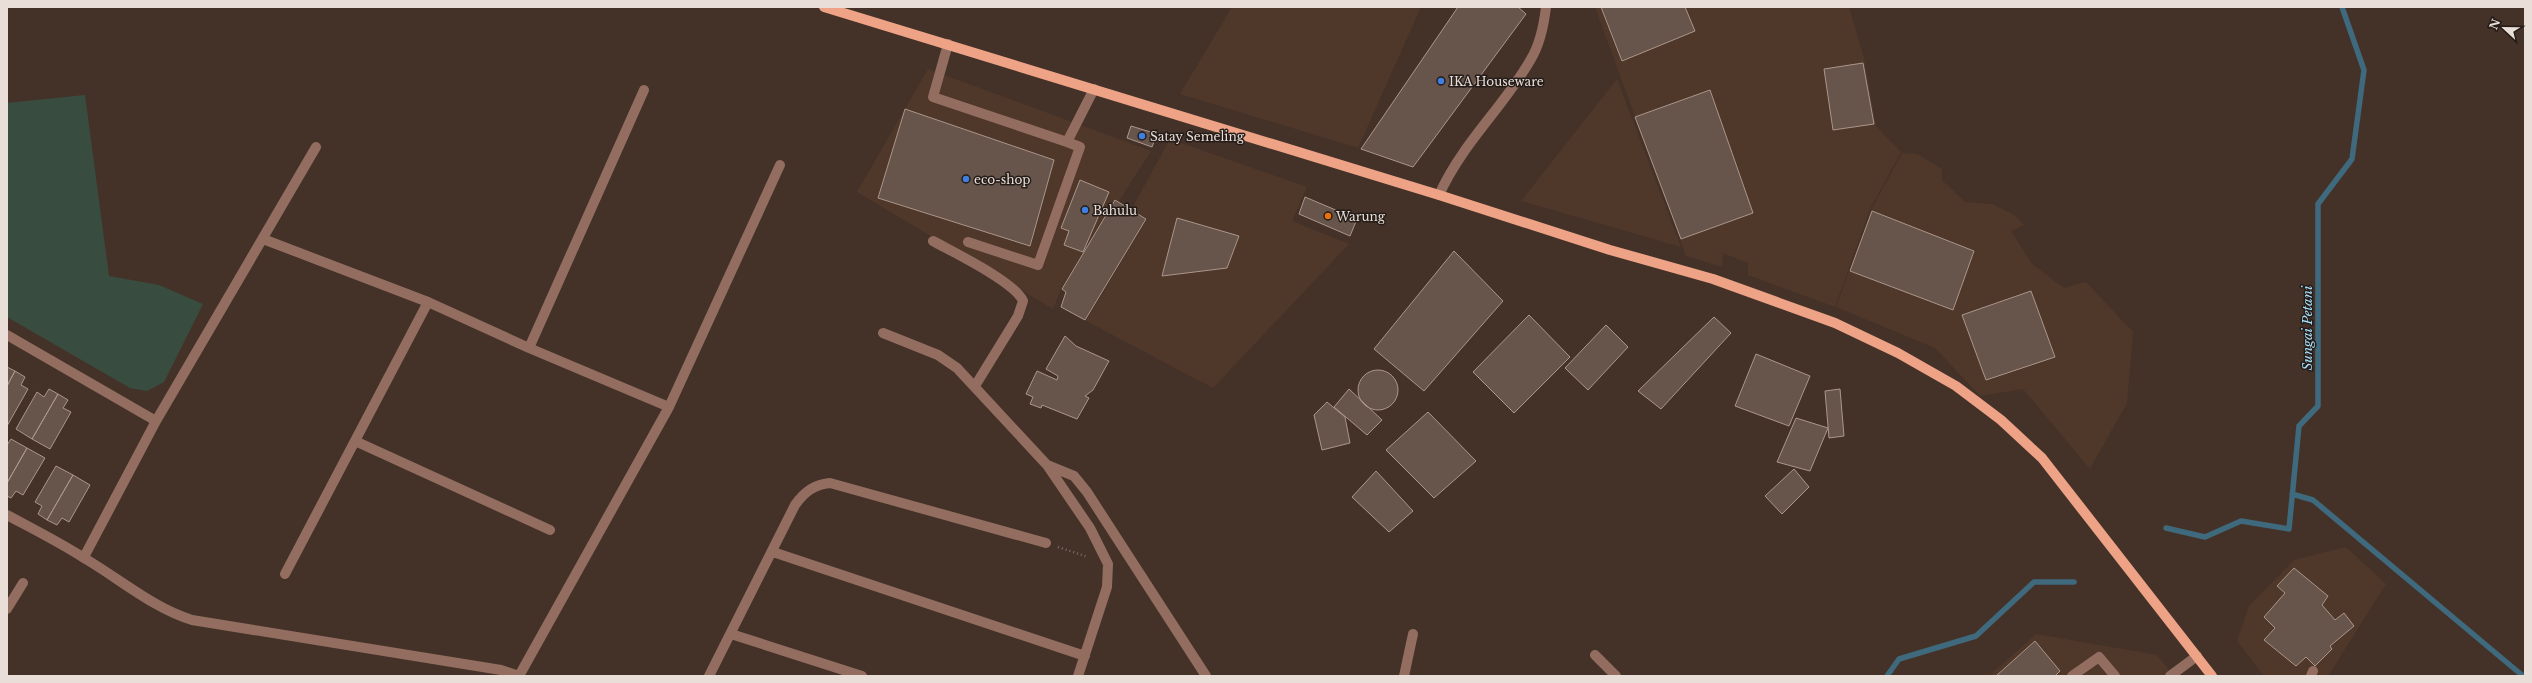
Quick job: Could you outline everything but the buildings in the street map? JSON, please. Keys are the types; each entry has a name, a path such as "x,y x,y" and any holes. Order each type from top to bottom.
{"main road":[{"path":"824,7 1439,195 1610,250 1713,278 1835,323 1932,370 2001,420 2042,458 2212,676"}],"street":[{"path":"1439,195 1451,168 1466,146 1532,59 1543,28 1546,7"},
{"path":"948,44 932,97 1080,147 1038,265 968,242"},
{"path":"1067,142 1094,89"},
{"path":"529,348 644,90"},
{"path":"84,557 156,421 316,147"},
{"path":"7,515 84,557 159,606 176,615 192,620 500,670 519,676 669,407 780,165"},
{"path":"263,239 428,302 529,348 669,407"},
{"path":"933,241 1000,279 1021,294 1024,301 1018,316 975,386"},
{"path":"285,574 428,302"},
{"path":"883,332 946,359 975,386 991,407 1047,466 1090,528 1108,564 1107,587 1078,676"},
{"path":"7,334 156,421"},
{"path":"355,441 550,530"},
{"path":"1047,466 1074,476 1087,492 1206,676"},
{"path":"709,676 732,634 801,496 817,484 830,483 1046,543"},
{"path":"773,552 1085,656"},
{"path":"7,609 23,583"},
{"path":"732,634 862,676"},
{"path":"1404,676 1413,634"},
{"path":"1594,655 1616,676"},
{"path":"2170,676 2196,656"},
{"path":"2072,676 2100,657 2115,676"}],"path":[{"path":"1046,543 1108,564"}],"shaded area":[{"path":"1232,7 1421,7 1358,148 1180,94"},
{"path":"1595,7 1849,7 1864,58 1876,126 1901,152 1870,209 1835,307 1748,275 1748,263 1723,253 1722,267 1686,256"},
{"path":"928,69 1151,151 1119,201 1115,199 1061,289 1053,309 857,192"},
{"path":"1617,79 1681,247 1521,201"},
{"path":"1170,139 1307,187 1292,221 1349,244 1213,388 1086,321 1147,219 1132,208"},
{"path":"1902,153 1917,154 1942,169 1942,180 1965,202 1992,204 2014,215 2024,225 2011,231 2032,264 2064,288 2086,282 2133,332 2127,403 2090,469 2023,389 1980,396 1935,348 1836,307 1871,210"},
{"path":"2346,547 2386,584 2328,676 2264,676 2237,641 2249,606 2294,560"},
{"path":"2036,634 2157,655 2174,676 1989,676"}],"green space":[{"path":"85,95 109,276 159,285 203,304 164,382 147,391 130,388 7,317 7,103"}],"waterway":[{"name":"Sungai Petani","path":"2166,528 2205,537 2241,521 2289,529 2299,426 2318,406 2318,204 2352,159 2364,70 2342,7"},
{"path":"2292,494 2313,500 2523,676"},
{"name":"Sungai Petani","path":"1887,676 1899,659 1976,636 2034,582 2074,582"}],"place":[{"name":"IKA Houseware","path":"1441,81"},
{"name":"Satay Semeling","path":"1142,136"},
{"name":"eco-shop","path":"966,179"},
{"name":"Bahulu","path":"1085,210"},
{"name":"Warung","path":"1328,216"}]}
